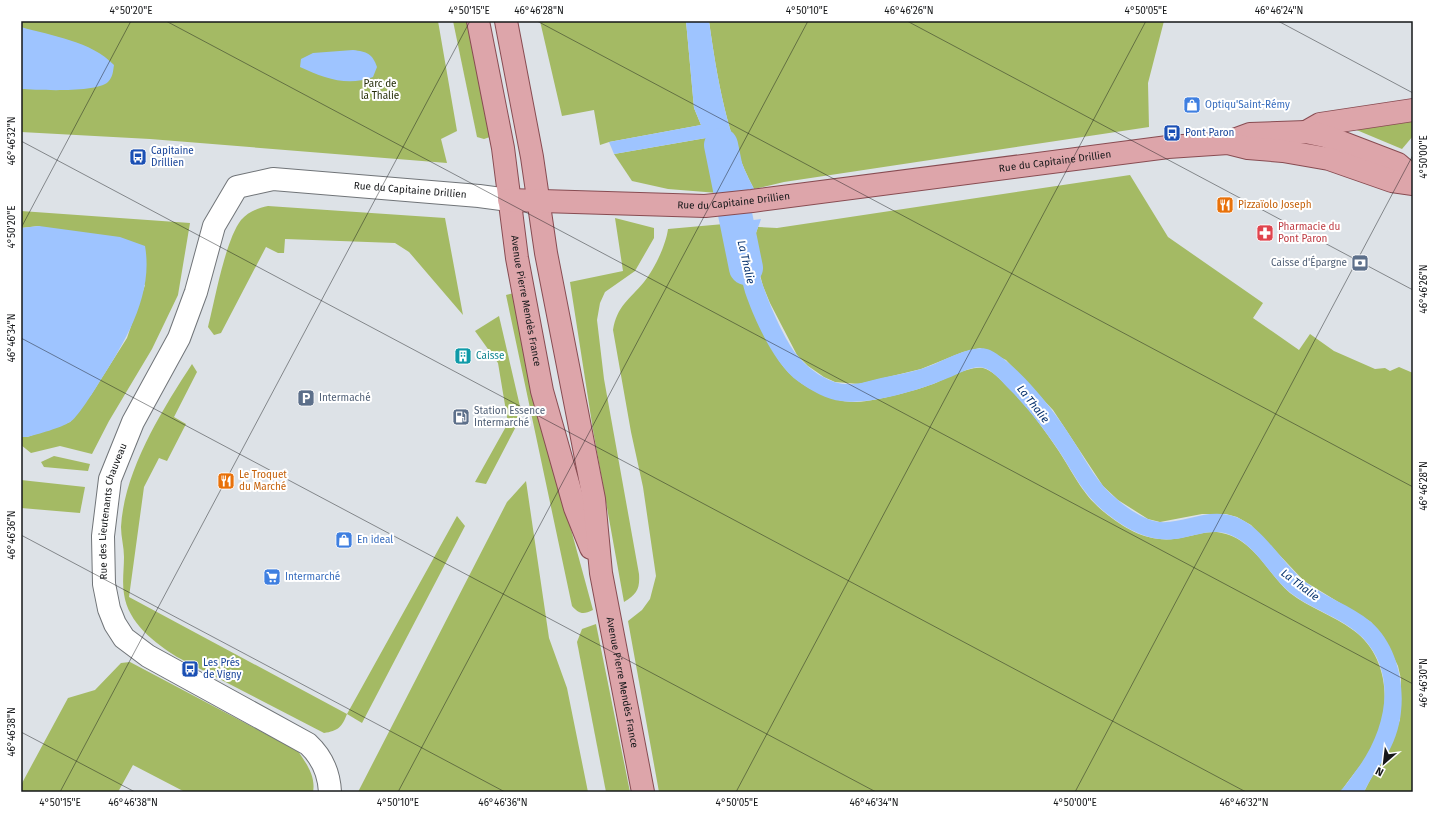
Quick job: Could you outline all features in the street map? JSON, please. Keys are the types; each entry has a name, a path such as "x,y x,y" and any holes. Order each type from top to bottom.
{"main road":[{"name":"Avenue Pierre Mendès France","path":"478,21 503,148 517,258 542,391 575,508 601,574"},
{"name":"Avenue Pierre Mendès France","path":"506,21 532,157 537,201 594,499 601,574 643,792"},
{"path":"1306,132 1320,124 1413,110"},
{"path":"1228,143 1238,137 1250,134 1306,132 1325,136 1398,164 1413,177"},
{"name":"Rue du Capitaine Drillien","path":"509,200 705,206 834,191 1168,147 1228,143"},
{"path":"1228,143 1248,148 1282,151 1329,159 1392,181 1413,184"}],"street":[{"name":"Rue du Capitaine Drillien","path":"237,187 273,178 509,200"},
{"name":"Rue des Lieutenants Chauveau","path":"237,187 214,226 196,292 178,338 133,422 110,479 103,536 104,584 111,614 115,624 124,638 148,656 308,744 316,751 325,765 330,792"}],"green space":[{"name":"Parc de la Thalie","path":"21,21 438,21 457,131 441,139 447,163 150,139 21,132"},
{"path":"453,21 471,21 490,137 484,139 477,137"},
{"path":"540,21 686,21 694,108 701,125 600,145 594,110 562,116"},
{"path":"709,21 1164,21 1148,83 1149,127 784,182 754,189 737,149 724,107"},
{"path":"1413,114 1413,136 1402,149 1347,126"},
{"path":"706,138 718,193 668,189 632,181 614,154"},
{"path":"1130,175 1168,237 1263,303 1253,318 1299,350 1310,334 1334,351 1375,369 1385,368 1390,371 1399,367 1413,373 1413,792 1364,792 1400,720 1401,679 1398,666 1386,642 1371,622 1304,581 1251,525 1237,517 1226,514 1202,514 1160,522 1148,519 1118,500 1103,486 1053,410 1006,360 980,348 963,352 921,369 859,384 835,382 824,377 808,366 797,355 770,303 763,286 753,249 753,242 758,227 777,228"},
{"path":"268,206 445,218 463,315 409,252 395,243 285,239 284,253 278,253 266,247 221,333 214,335 208,327 225,256 235,230 244,217 253,211"},
{"path":"21,211 190,223 178,295 152,349 109,421 92,454 60,446 31,453 21,445 21,437 27,437 70,422 91,395 127,338 145,285 39,226 21,228"},
{"path":"615,218 654,228 654,238 635,271 605,292 600,303 597,320 604,379 639,574 637,591 624,602 593,430 570,282 623,271"},
{"path":"724,224 736,254 742,278 772,349 784,368 792,376 812,390 835,399 857,402 884,398 916,390 952,375 974,368 986,369 999,378 1036,418 1089,498 1113,519 1132,531 1152,538 1173,539 1206,532 1216,532 1236,538 1246,544 1254,552 1290,593 1353,630 1365,640 1374,653 1384,682 1384,713 1375,743 1364,761 1342,790 1339,792 659,792 628,621 642,610 650,599 656,576 643,487 631,432 613,330 617,315 648,277 662,250 668,229"},
{"path":"514,293 554,467 593,610 586,613 577,611 572,606 506,295"},
{"path":"499,316 522,415 486,484 475,482 508,423 498,363 475,331"},
{"path":"192,364 197,372 174,417 186,424 167,461 159,458 144,487 129,597 347,714 339,728 336,730 324,733 177,657 152,639 144,631 131,614 127,604 123,589 124,553 121,527 129,484 146,442 157,421"},
{"path":"54,456 90,464 88,471 44,467 41,462"},
{"path":"21,480 85,487 80,513 21,508"},
{"path":"526,481 549,638 567,688 588,792 358,792 507,502"},
{"path":"457,516 465,526 362,723 347,714"},
{"path":"596,624 630,792 606,792 577,642 582,629"},
{"path":"130,662 298,751 312,775 314,786 313,792 185,792 133,765 118,792 21,792 21,785 68,698 95,690 121,663"}],"water":[{"path":"686,21 709,21 724,107 737,149 754,189 718,193 706,138 614,154 609,142 701,125 694,108"},
{"path":"21,27 70,40 94,50 114,65 111,78 102,86 92,88 66,90 21,89"},
{"path":"353,50 371,56 377,67 373,77 354,81 336,80 318,75 300,67 301,59 313,53"},
{"path":"761,219 754,238 753,249 759,274 770,304 790,346 807,365 825,378 845,384 859,383 921,369 965,351 983,348 990,350 1013,366 1025,378 1058,418 1099,480 1111,494 1127,507 1143,517 1159,522 1178,521 1215,514 1225,514 1236,517 1246,522 1264,537 1304,581 1371,622 1382,634 1391,648 1397,664 1402,698 1401,716 1391,747 1364,792 1339,792 1365,757 1374,741 1384,706 1384,688 1381,670 1374,653 1363,638 1347,625 1292,594 1284,587 1255,553 1238,539 1228,534 1211,532 1182,538 1161,539 1132,530 1106,513 1085,492 1054,443 1030,412 993,373 987,369 977,367 972,368 937,383 910,392 881,399 853,402 830,399 799,382 775,356 756,320 747,298 736,254 724,224"},
{"path":"39,226 120,237 145,246 147,265 141,302 134,320 117,354 80,411 73,420 61,426 49,431 27,437 21,437 21,228"}],"waterway":[{"name":"La Thalie","path":"721,145 746,268"}],"place":[{"name":"Optiqu'Saint-Rémy","path":"1192,105"},
{"name":"Pont Paron","path":"1172,133"},
{"name":"Capitaine Drillien","path":"138,157"},
{"name":"Pizzaïolo Joseph","path":"1225,205"},
{"name":"Pharmacie du Pont Paron","path":"1265,233"},
{"name":"Caisse d'Épargne","path":"1360,263"},
{"name":"Caisse","path":"463,356"},
{"name":"Intermaché","path":"306,398"},
{"name":"Station Essence Intermarché","path":"461,417"},
{"name":"Le Troquet du Marché","path":"226,481"},
{"name":"En ideal","path":"344,540"},
{"name":"Intermarché","path":"272,577"},
{"name":"Les Prés de Vigny","path":"190,669"}]}
